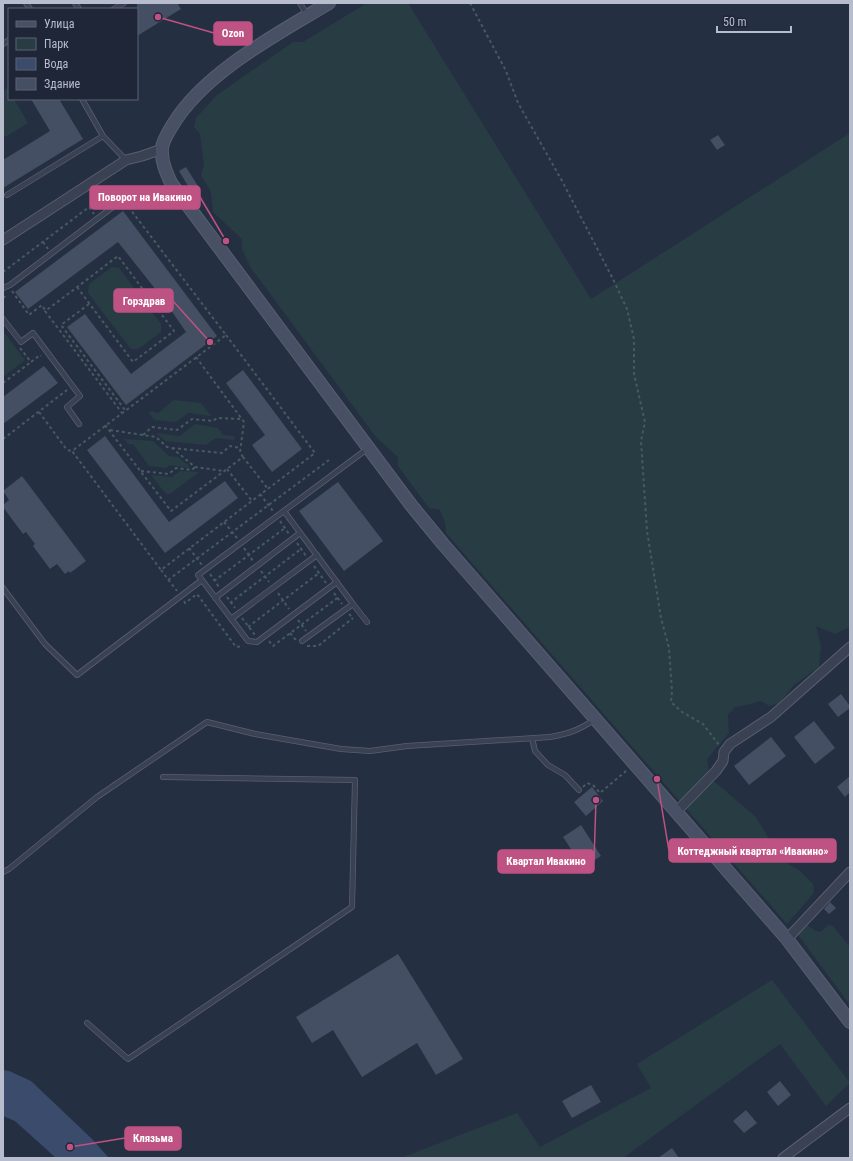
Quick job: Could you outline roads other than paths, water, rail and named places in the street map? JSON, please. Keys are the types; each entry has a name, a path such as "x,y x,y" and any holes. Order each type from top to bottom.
{"main road":[{"path":"329,3 241,58 197,93 177,117 166,137 162,149 164,167 171,183 369,448 443,544 787,939 850,1022"}],"street":[{"path":"3,240 126,160 162,149"},
{"path":"676,812 716,771 723,761 724,752 730,744 771,717 850,646"},
{"path":"787,939 850,872"},
{"path":"783,1158 850,1108"}],"lane":[{"path":"300,3 307,16"},
{"path":"83,100 103,136 126,160"},
{"path":"7,195 103,136"},
{"path":"3,288 10,285 118,202"},
{"path":"3,319 21,342 33,333 80,396 67,407 79,424"},
{"path":"337,582 257,642 248,641 198,575 369,448"},
{"path":"284,511 367,622"},
{"path":"215,598 300,533"},
{"path":"231,619 317,555"},
{"path":"3,588 45,644 77,675 202,580"},
{"path":"302,641 353,604"},
{"path":"3,872 9,869 97,797 207,722 255,734 341,749 370,750 567,734 582,728 596,719"},
{"path":"532,738 535,751 548,765 565,775 579,790"},
{"path":"87,1023 128,1059 352,907 355,780 163,777"}],"water":[{"path":"3,1070 9,1071 31,1081 91,1138 109,1158 56,1158 15,1121 3,1116"}],"place":[{"name":"Ozon","path":"158,17"},
{"name":"Поворот на Ивакино","path":"226,241"},
{"name":"Горздрав","path":"210,342"},
{"name":"Коттеджный квартал «Ивакино»","path":"657,779"},
{"name":"Квартал Ивакино","path":"596,800"},
{"name":"Клязьма","path":"70,1147"}]}
